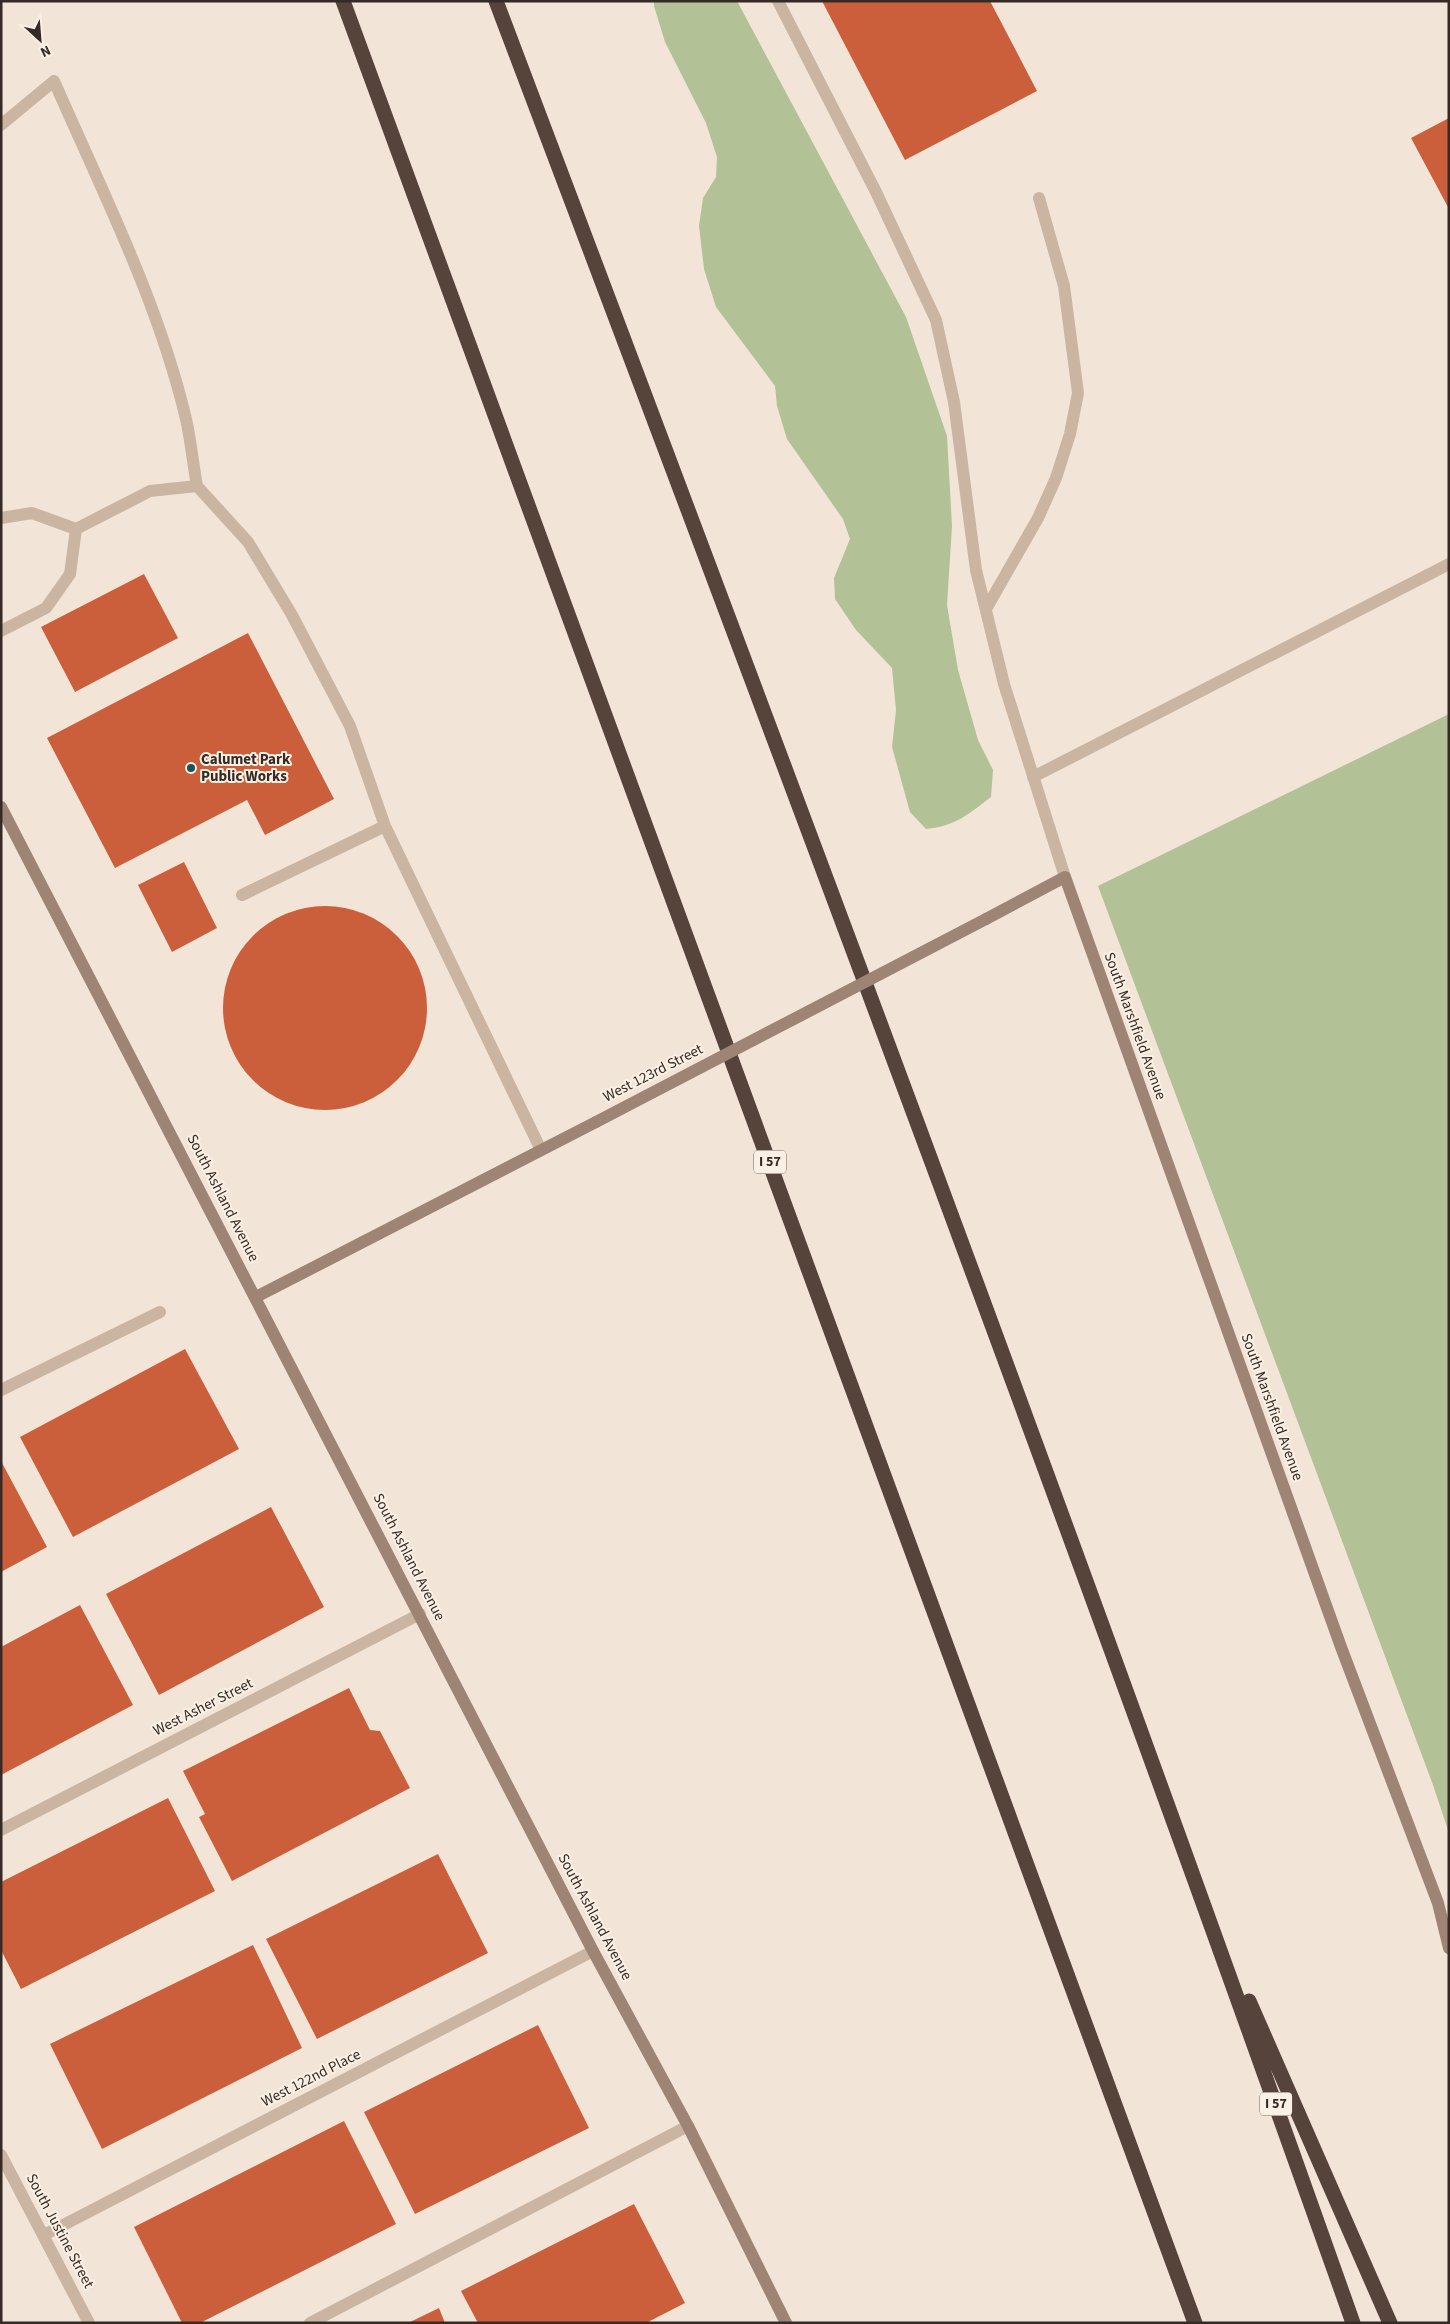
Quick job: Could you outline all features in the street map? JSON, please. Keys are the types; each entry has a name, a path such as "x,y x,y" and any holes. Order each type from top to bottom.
{"highway":[{"name":"I 57","path":"343,1 1195,2323"},
{"name":"I 57","path":"496,1 712,571 1198,1885 1353,2323"},
{"path":"1198,1885 1390,2323"}],"main road":[{"name":"South Ashland Avenue","path":"1,807 593,1950 688,2126 786,2323"},
{"name":"West 123rd Street","path":"256,1297 1065,877"},
{"name":"South Marshfield Avenue","path":"1065,877 1341,1647 1438,1903 1449,1948"}],"street":[{"path":"778,1 876,192 936,320 954,402 976,570 1004,684 1065,877"},
{"path":"1,125 54,81 127,246 163,344 186,419 197,486 248,542 292,615 350,726 385,826 541,1150"},
{"path":"986,609 1038,518 1056,478 1070,434 1078,393 1064,286 1039,198"},
{"path":"1,518 32,513 76,529 150,491 197,486"},
{"path":"1,632 46,608 70,574 76,529"},
{"path":"1033,777 1449,564"},
{"path":"242,895 385,826"},
{"path":"1,1390 160,1312"},
{"name":"West Asher Street","path":"1,1830 420,1614"},
{"name":"West 122nd Place","path":"44,2235 593,1950"},
{"path":"310,2323 688,2126"},
{"name":"South Justine Street","path":"1,2155 89,2323"}],"green space":[{"path":"654,1 737,1 906,317 947,436 952,526 947,605 958,670 978,740 993,770 991,797 961,819 945,825 926,829 910,812 892,747 896,710 892,668 856,630 835,599 834,578 850,539 843,519 787,439 777,406 775,386 716,307 704,269 699,226 703,198 716,177 717,157 706,123 665,42"},
{"path":"1449,714 1449,1833 1433,1785 1098,886"}],"building":[{"path":"822,1 990,1 1037,91 905,160"},
{"path":"1449,118 1449,209 1411,138"},
{"path":"144,574 178,638 75,692 41,627"},
{"name":"Calumet Park Public Works","path":"248,633 334,799 265,835 247,800 115,868 47,738"},
{"path":"184,862 217,928 172,952 138,885"},
{"path":"325,906 355,910 373,918 390,929 404,943 415,960 423,978 427,1008 423,1038 415,1056 404,1073 390,1087 373,1098 355,1106 325,1110 295,1106 277,1098 260,1087 246,1073 235,1056 227,1038 223,1008 227,978 235,960 246,943 260,929 277,918 295,910"},
{"path":"185,1349 239,1449 73,1537 20,1437"},
{"path":"1,1461 47,1547 1,1572"},
{"path":"271,1507 324,1607 159,1695 106,1594"},
{"path":"80,1605 133,1705 1,1775 1,1647"},
{"path":"349,1688 370,1730 380,1731 410,1788 232,1881 199,1817 205,1814 183,1771"},
{"path":"168,1798 215,1891 21,1989 1,1950 1,1882"},
{"path":"438,1854 488,1953 317,2039 266,1939"},
{"path":"253,1945 302,2048 102,2149 50,2044"},
{"path":"538,2025 589,2128 415,2214 364,2112"},
{"path":"344,2121 396,2224 200,2323 182,2323 134,2227"},
{"path":"634,2204 685,2303 646,2323 478,2323 461,2291"},
{"path":"439,2308 445,2323 408,2323"}],"place":[{"name":"Calumet Park Public Works","path":"191,768"}]}
